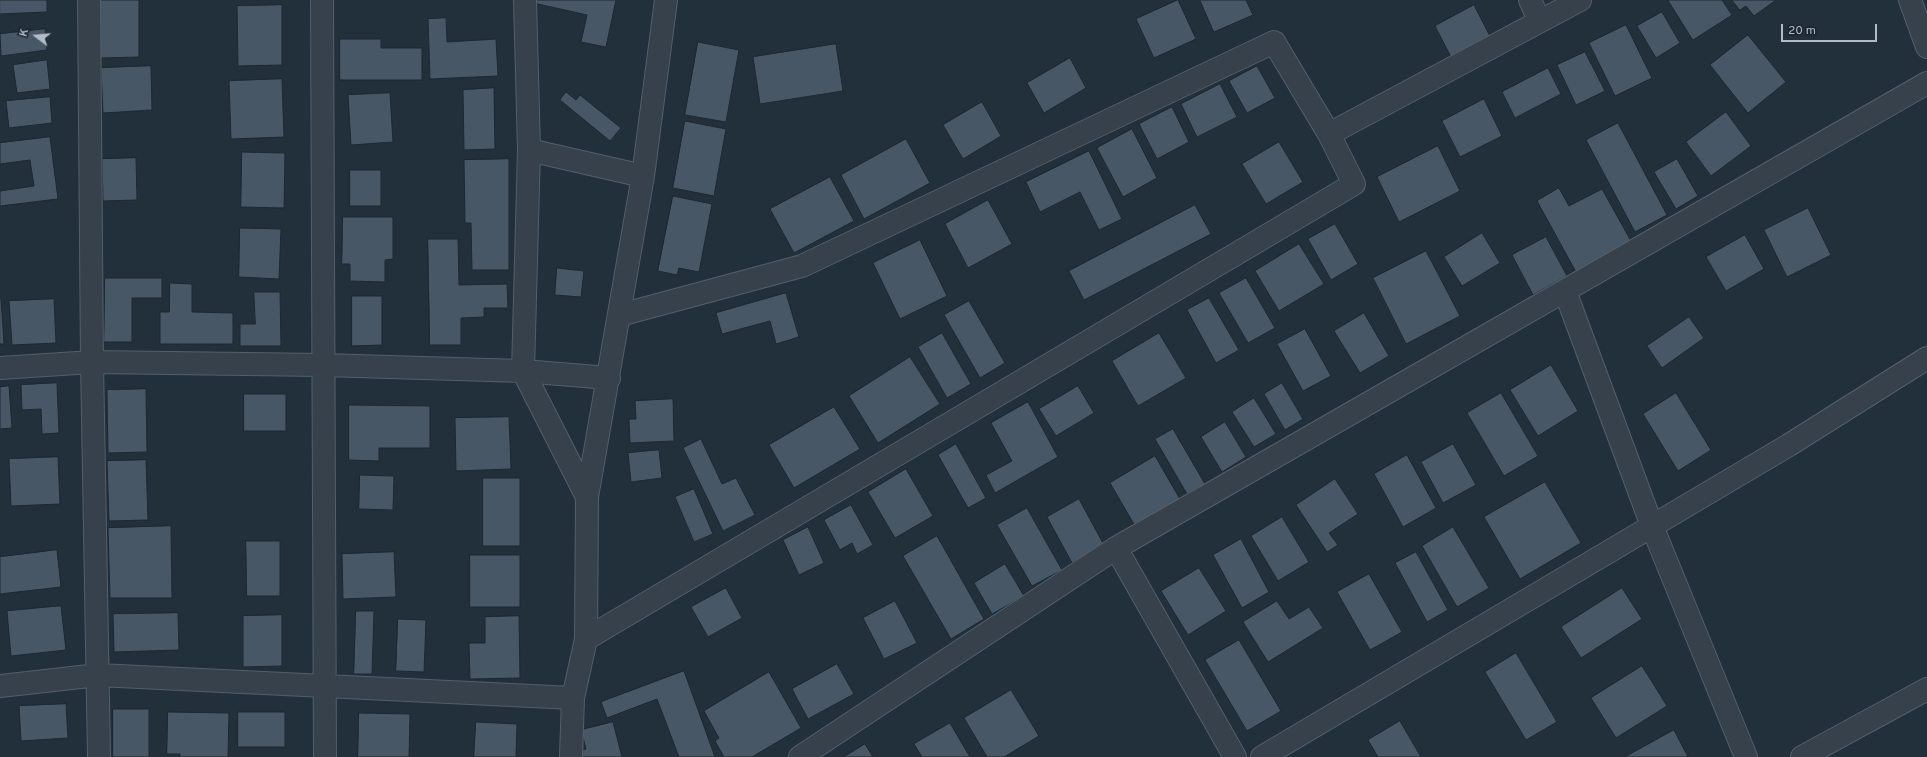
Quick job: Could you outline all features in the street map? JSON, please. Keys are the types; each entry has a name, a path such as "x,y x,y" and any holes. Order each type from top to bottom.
{"street":[{"path":"89,0 92,362 99,757"},
{"path":"322,0 325,757"},
{"path":"525,0 529,150 523,371 587,498"},
{"path":"572,757 573,698 586,639 587,498 643,176 666,0"},
{"path":"1530,0 1539,20"},
{"path":"1329,134 1539,20 1580,0"},
{"path":"1910,0 1927,47"},
{"path":"586,639 1354,184 1329,134 1274,42 802,266 620,315"},
{"path":"800,757 1116,548 1927,83"},
{"path":"529,150 643,176"},
{"path":"1565,291 1652,526 1746,757"},
{"path":"1262,757 1789,445 1927,358"},
{"path":"0,368 92,362 323,365 523,371 609,378"},
{"path":"1116,548 1235,757"},
{"path":"0,686 98,676 573,698"},
{"path":"1802,757 1927,689"}],"building":[{"path":"0,0 47,0 47,12 0,14"},
{"path":"99,0 139,0 139,57 100,58"},
{"path":"530,0 616,0 606,47 581,42 587,15 529,2"},
{"path":"1178,0 1196,39 1154,58 1136,19"},
{"path":"1200,0 1246,0 1253,15 1214,32"},
{"path":"1668,0 1722,0 1732,15 1693,40"},
{"path":"1732,0 1776,0 1754,16 1746,6 1740,10"},
{"path":"282,5 282,65 238,66 237,6"},
{"path":"1474,5 1492,40 1453,61 1435,26"},
{"path":"1662,12 1680,43 1656,58 1637,26"},
{"path":"446,18 447,42 496,39 498,76 430,79 428,19"},
{"path":"1626,25 1652,78 1615,96 1589,43"},
{"path":"45,29 47,50 1,56 0,34"},
{"path":"1748,35 1786,82 1748,113 1710,65"},
{"path":"340,39 381,39 381,48 422,48 422,80 340,80"},
{"path":"698,42 739,50 726,122 685,115"},
{"path":"836,44 843,91 760,104 753,57"},
{"path":"1585,52 1605,91 1576,105 1557,65"},
{"path":"1070,58 1086,88 1044,113 1027,83"},
{"path":"47,60 50,89 17,93 13,65"},
{"path":"151,66 152,110 103,113 101,68"},
{"path":"1257,66 1275,98 1247,113 1229,81"},
{"path":"1548,68 1561,94 1515,118 1502,92"},
{"path":"282,79 284,137 231,139 229,81"},
{"path":"1220,84 1237,117 1197,137 1181,104"},
{"path":"494,88 495,149 464,150 463,90"},
{"path":"566,92 576,100 580,95 621,128 610,141 560,100"},
{"path":"390,93 393,142 351,145 348,95"},
{"path":"50,97 52,123 9,128 6,101"},
{"path":"1484,99 1502,136 1460,157 1442,121"},
{"path":"982,102 1001,136 963,159 943,125"},
{"path":"1172,107 1189,142 1157,159 1139,124"},
{"path":"1726,112 1751,146 1711,176 1686,142"},
{"path":"685,121 726,129 714,196 673,188"},
{"path":"1618,123 1667,215 1635,232 1586,140"},
{"path":"1132,129 1157,178 1123,197 1097,148"},
{"path":"50,137 58,199 0,206 0,191 34,186 30,160 0,164 0,143"},
{"path":"906,139 930,183 864,219 841,175"},
{"path":"1279,142 1303,182 1266,204 1242,164"},
{"path":"1438,146 1460,191 1399,222 1377,177"},
{"path":"1089,151 1122,219 1099,230 1080,192 1040,212 1026,182"},
{"path":"242,152 285,153 284,208 241,207"},
{"path":"136,158 137,200 103,201 102,159"},
{"path":"509,159 509,270 472,270 471,223 465,223 464,160"},
{"path":"1677,159 1698,196 1676,209 1654,172"},
{"path":"350,170 381,170 381,206 350,206"},
{"path":"830,177 854,221 794,253 770,209"},
{"path":"1559,188 1569,206 1602,189 1631,241 1576,272 1537,201"},
{"path":"673,196 712,204 699,272 679,268 677,275 658,271"},
{"path":"988,200 1012,244 968,268 945,224"},
{"path":"1195,205 1211,234 1084,300 1069,271"},
{"path":"1808,208 1831,255 1787,277 1764,230"},
{"path":"343,217 393,217 393,259 385,260 385,282 350,281 350,264 342,264"},
{"path":"1335,224 1358,264 1331,280 1308,239"},
{"path":"240,228 281,229 279,279 239,277"},
{"path":"1482,233 1500,263 1462,286 1444,257"},
{"path":"1745,235 1764,269 1726,291 1706,257"},
{"path":"1546,237 1567,276 1533,295 1512,255"},
{"path":"428,239 458,239 459,285 507,284 508,308 484,308 484,317 461,318 461,345 430,345"},
{"path":"920,240 947,296 900,319 873,263"},
{"path":"1299,244 1324,284 1279,311 1255,271"},
{"path":"1426,251 1460,316 1406,344 1373,278"},
{"path":"557,268 584,271 581,297 555,295"},
{"path":"105,278 162,278 162,298 132,298 132,342 104,342"},
{"path":"1246,278 1275,328 1248,343 1219,293"},
{"path":"170,283 192,284 192,312 233,313 233,344 160,344 160,312 169,312"},
{"path":"254,292 280,292 281,346 240,346 240,324 255,324"},
{"path":"786,293 799,337 776,344 770,321 722,334 716,313"},
{"path":"352,296 382,296 382,345 352,346"},
{"path":"1,298 4,344 0,344"},
{"path":"1209,298 1239,350 1216,363 1187,310"},
{"path":"54,299 56,343 12,345 9,301"},
{"path":"969,301 1005,363 980,378 944,315"},
{"path":"1364,313 1389,356 1360,373 1334,331"},
{"path":"1689,317 1704,338 1662,368 1647,346"},
{"path":"1305,329 1331,376 1303,391 1277,344"},
{"path":"942,333 971,384 947,398 918,347"},
{"path":"1159,333 1186,378 1138,406 1112,361"},
{"path":"910,357 940,404 878,443 849,396"},
{"path":"1551,365 1578,411 1538,436 1510,390"},
{"path":"57,383 59,433 42,434 41,409 22,410 21,385"},
{"path":"1282,383 1303,419 1285,430 1264,394"},
{"path":"9,386 12,428 0,429 0,387"},
{"path":"1078,386 1094,413 1056,436 1039,409"},
{"path":"146,389 147,452 108,453 107,390"},
{"path":"1501,393 1538,456 1504,476 1467,413"},
{"path":"1676,393 1711,450 1678,471 1643,414"},
{"path":"244,394 286,394 286,431 244,431"},
{"path":"1254,398 1276,434 1254,447 1232,412"},
{"path":"673,399 674,441 630,443 629,419 636,419 635,401"},
{"path":"1028,402 1058,457 995,493 986,475 1012,461 991,423"},
{"path":"349,405 430,406 430,448 379,448 379,461 349,460"},
{"path":"834,407 860,449 794,488 769,445"},
{"path":"509,417 511,469 456,471 455,418"},
{"path":"1225,422 1246,457 1222,472 1201,437"},
{"path":"1173,429 1205,484 1187,494 1155,439"},
{"path":"701,439 722,484 736,478 755,515 723,531 683,448"},
{"path":"956,444 986,498 968,508 938,455"},
{"path":"1453,444 1476,485 1443,503 1421,462"},
{"path":"659,450 662,478 631,482 628,453"},
{"path":"1407,455 1436,508 1403,527 1374,474"},
{"path":"1155,456 1180,499 1135,526 1110,483"},
{"path":"58,457 60,504 11,506 9,459"},
{"path":"146,460 148,520 109,521 107,461"},
{"path":"906,469 933,516 895,538 868,492"},
{"path":"360,475 394,476 393,510 359,509"},
{"path":"483,478 520,478 520,546 483,546"},
{"path":"1335,479 1358,514 1329,533 1338,545 1327,552 1296,505"},
{"path":"1545,482 1581,543 1520,579 1484,517"},
{"path":"694,489 713,534 694,542 675,497"},
{"path":"1079,499 1104,545 1072,563 1047,517"},
{"path":"851,505 873,545 857,554 852,543 840,550 824,520"},
{"path":"1027,508 1062,570 1032,586 997,525"},
{"path":"1282,517 1309,562 1278,581 1251,536"},
{"path":"171,526 172,598 110,598 108,528"},
{"path":"808,527 824,563 799,575 783,540"},
{"path":"1453,527 1489,588 1457,607 1422,546"},
{"path":"937,536 984,619 951,639 903,556"},
{"path":"1241,539 1269,592 1242,608 1213,555"},
{"path":"246,541 280,541 280,596 247,596"},
{"path":"57,550 61,587 0,594 0,557"},
{"path":"394,552 396,597 343,599 342,554"},
{"path":"1416,552 1448,610 1427,622 1395,563"},
{"path":"470,555 520,555 520,607 470,607"},
{"path":"1005,564 1024,596 992,614 974,583"},
{"path":"1199,568 1226,611 1188,635 1161,591"},
{"path":"1369,574 1402,632 1370,650 1337,592"},
{"path":"726,588 742,618 708,637 691,607"},
{"path":"1622,588 1642,619 1581,658 1561,627"},
{"path":"895,601 917,643 884,659 863,618"},
{"path":"1277,601 1289,619 1309,607 1323,628 1268,662 1243,622"},
{"path":"61,606 66,650 11,656 7,611"},
{"path":"356,611 374,611 372,674 354,674"},
{"path":"178,613 179,650 114,652 113,614"},
{"path":"282,615 282,666 243,667 243,616"},
{"path":"519,616 520,678 470,679 469,643 485,643 485,617"},
{"path":"398,619 426,620 424,672 396,671"},
{"path":"1239,640 1281,711 1247,731 1205,660"},
{"path":"1516,653 1557,722 1526,740 1485,672"},
{"path":"837,664 854,694 808,719 792,689"},
{"path":"1642,666 1667,706 1616,738 1591,698"},
{"path":"684,671 715,757 679,757 657,699 607,718 601,702"},
{"path":"769,672 801,728 752,757 724,757 715,741 719,738 704,711"},
{"path":"1011,690 1039,736 1004,757 987,757 964,718"},
{"path":"66,704 68,738 21,741 19,706"},
{"path":"113,709 149,709 149,757 113,757"},
{"path":"168,712 229,713 228,757 180,757 180,754 167,754"},
{"path":"238,712 285,712 285,747 238,747"},
{"path":"359,713 410,714 409,757 358,757"},
{"path":"1400,721 1421,757 1378,757 1368,740"},
{"path":"476,722 517,724 516,757 474,757"},
{"path":"613,722 622,757 581,757 579,751 586,749 581,730"},
{"path":"950,723 970,757 922,757 914,744"},
{"path":"1674,730 1688,757 1625,757"},
{"path":"865,744 873,757 844,757"}]}
